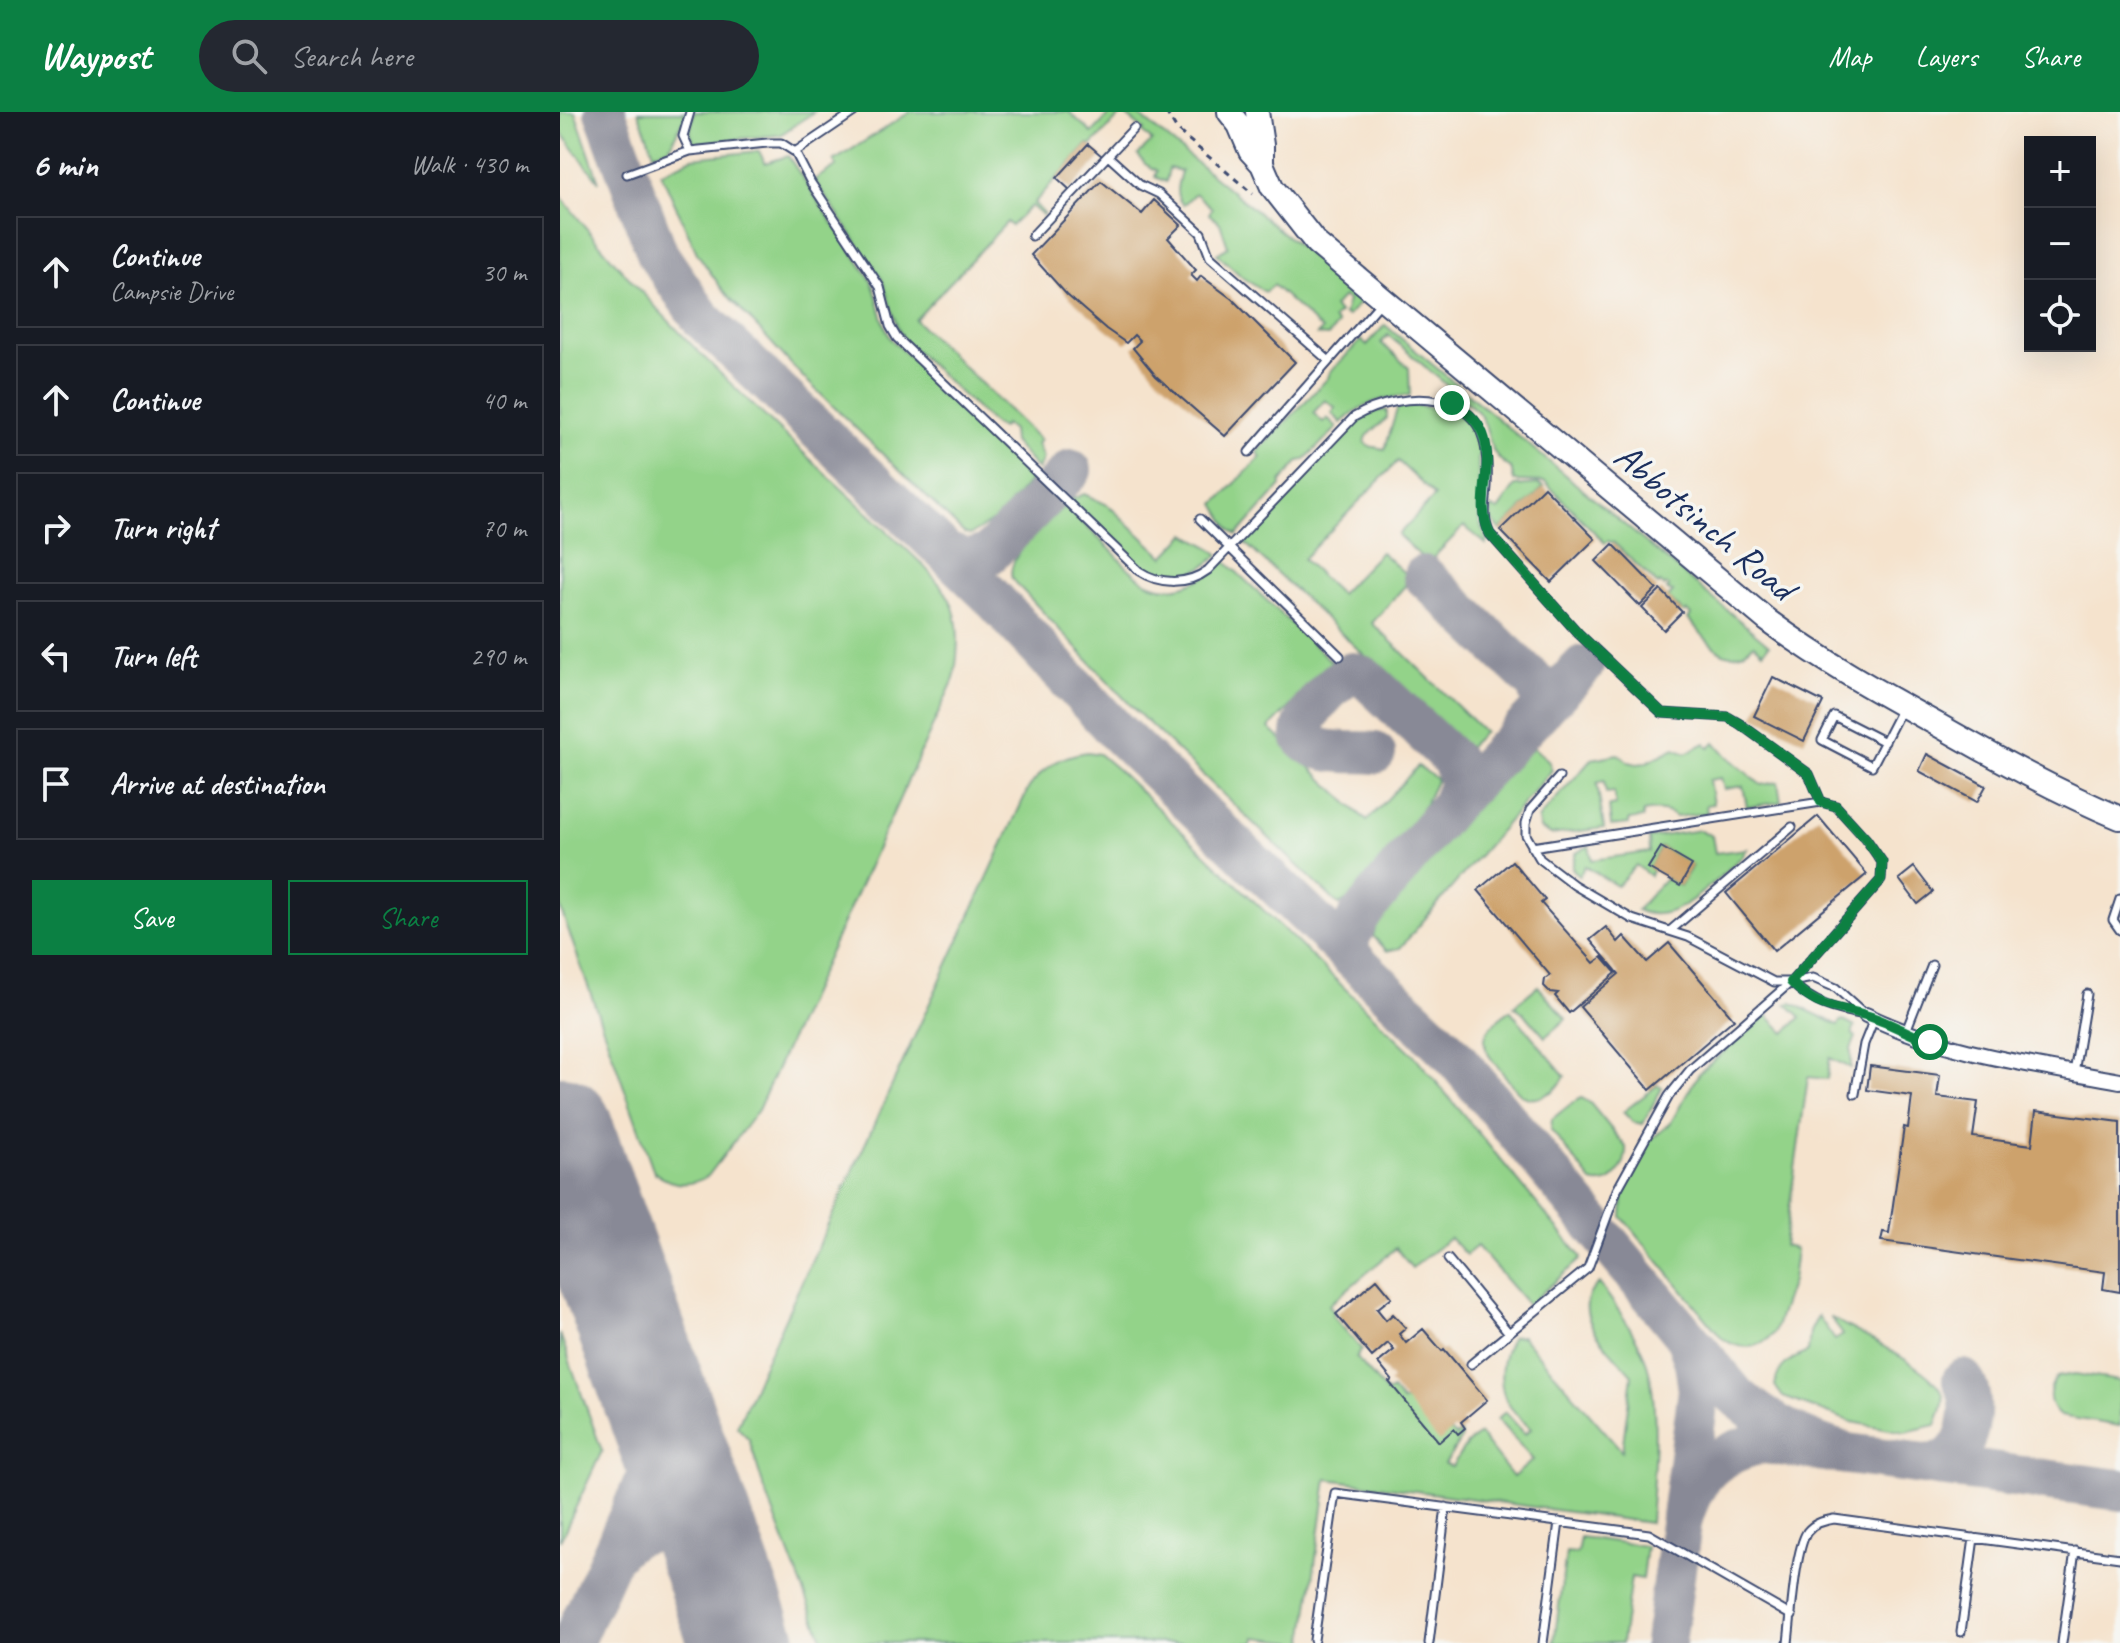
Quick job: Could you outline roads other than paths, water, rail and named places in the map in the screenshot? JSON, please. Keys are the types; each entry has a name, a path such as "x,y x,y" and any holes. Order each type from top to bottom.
{"street":[{"name":"Abbotsinch Road","path":"1229,112 1239,125 1250,151 1262,164 1272,187 1316,243 1767,620 1811,653 1903,706 2087,804 2120,818"},
{"path":"1257,112 1262,164"},
{"path":"1870,1017 1905,1033 1976,1055 2120,1081"}],"lane":[{"path":"690,112 683,136 690,151"},
{"path":"795,152 854,112"},
{"path":"1032,236 1134,128"},
{"path":"627,174 690,151 781,143 795,152 811,183 880,287 890,326 897,338 1139,571 1156,580 1192,579 1208,570 1354,417 1372,406 1431,400 1452,403 1467,411 1481,429 1487,455 1485,524 1490,534 1578,633 1662,713 1728,717 1740,724 1809,774 1821,802"},
{"path":"1108,156 1140,185 1159,194 1201,233 1210,257 1328,360"},
{"path":"1249,452 1384,300"},
{"path":"1200,519 1340,656"},
{"path":"1885,742 1834,716 1822,740 1872,766 1885,742 1903,706"},
{"path":"1559,777 1530,810 1526,835 1540,859 1574,885 1632,919 1671,930 1774,982 1820,980 1846,996 1870,1017"},
{"path":"1471,1364 1588,1268 1617,1190 1669,1096 1690,1070 1791,982 1881,880 1882,862 1866,839 1836,806 1821,802 1532,847"},
{"path":"1671,930 1792,827"},
{"path":"2120,899 2113,920 2120,930"},
{"path":"1905,1033 1932,965"},
{"path":"1791,982 1812,1001 1870,1017"},
{"path":"2074,1073 2087,994"},
{"path":"1855,1094 1870,1017"},
{"path":"1448,1259 1509,1333"},
{"path":"1314,1640 1335,1493 1649,1534 1792,1616"},
{"path":"1429,1643 1446,1507"},
{"path":"1788,1643 1805,1535 1818,1522 1834,1519 2120,1558"},
{"path":"1543,1643 1559,1522"},
{"path":"1961,1632 1974,1538"},
{"path":"2062,1643 2075,1551"}]}
